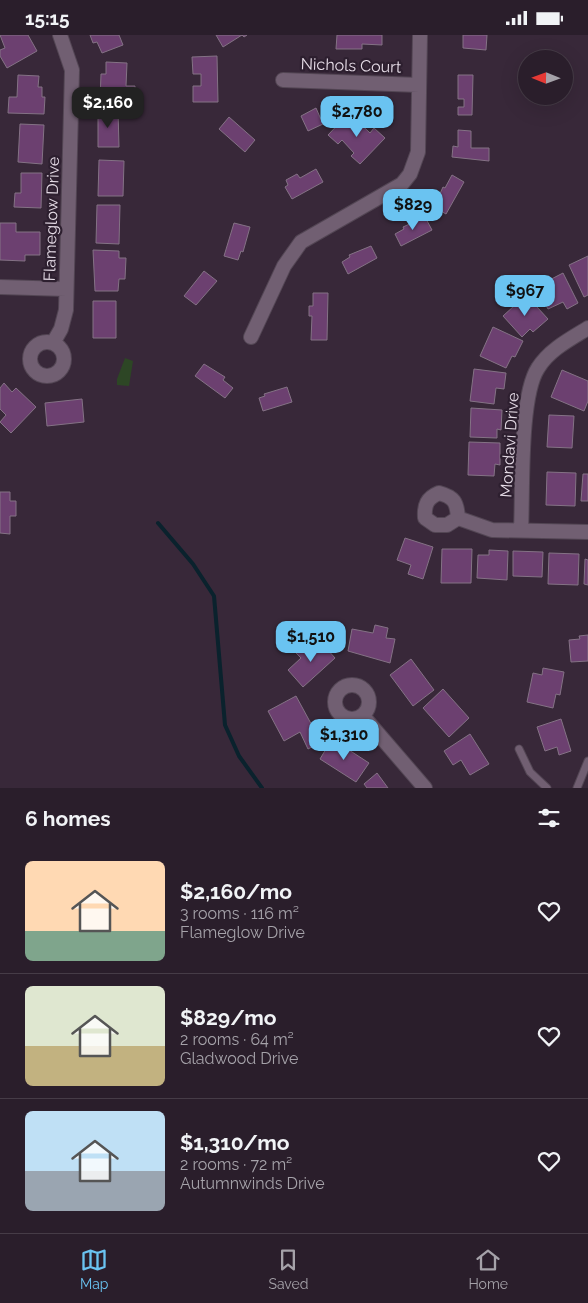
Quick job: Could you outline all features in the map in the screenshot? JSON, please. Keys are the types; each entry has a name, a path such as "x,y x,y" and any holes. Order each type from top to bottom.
{"street":[{"name":"Flameglow Drive","path":"53,343 61,329 66,310 72,70 60,35"},
{"path":"251,337 284,266 301,242 402,184 410,174 418,152 420,35"},
{"name":"Nichols Court","path":"283,80 419,85"},
{"path":"0,287 66,289"},
{"name":"Mondavi Drive","path":"521,530 527,396 537,369 552,352 588,328"},
{"path":"458,518 492,530 588,532"},
{"path":"363,716 425,788"}],"lane":[{"path":"519,749 530,772 547,788"},
{"path":"577,788 588,761"}],"green space":[{"path":"125,358 133,361 129,386 117,385 117,379"}],"building":[{"path":"0,35 28,35 37,51 7,68 0,56 0,50 5,48"},
{"path":"90,35 119,35 123,45 102,53 97,42 93,43"},
{"path":"216,35 242,35 223,47"},
{"path":"337,35 382,35 382,45 362,44 362,49 336,49"},
{"path":"463,35 487,35 486,50 463,48"},
{"path":"217,56 218,102 193,102 193,86 201,86 201,74 193,74 192,57"},
{"path":"106,62 127,63 126,86 135,86 134,102 100,101 101,74 106,74"},
{"path":"18,75 39,76 38,87 42,87 42,97 45,97 44,114 8,113 9,97 17,97"},
{"path":"458,75 473,75 472,115 458,115 458,107 464,107 464,99 458,99"},
{"path":"316,108 323,124 308,131 301,116"},
{"path":"98,110 118,110 119,147 98,147"},
{"path":"349,113 370,133 374,128 385,138 360,164 351,156 354,153 342,140 338,144 328,135"},
{"path":"229,117 255,140 245,152 219,129"},
{"path":"20,124 44,125 42,164 18,162"},
{"path":"458,130 471,131 471,148 489,148 489,161 452,157 453,146 458,147"},
{"path":"99,160 124,161 123,196 98,196"},
{"path":"316,169 323,182 292,199 285,187 288,185 286,180 297,174 300,178"},
{"path":"21,173 42,173 41,208 14,207 15,193 21,193"},
{"path":"452,175 464,182 446,214 434,207 443,187 445,188"},
{"path":"97,205 120,205 119,244 96,243"},
{"path":"425,217 432,230 401,246 395,234 404,229 403,227"},
{"path":"0,223 16,223 16,232 40,232 40,255 25,255 25,261 0,260"},
{"path":"234,223 250,227 243,252 241,251 238,260 224,256"},
{"path":"371,246 377,258 348,274 342,262 350,257 349,255"},
{"path":"93,250 119,251 119,258 126,258 125,279 119,279 118,291 95,291"},
{"path":"588,256 588,295 584,297 569,265"},
{"path":"204,271 217,281 196,305 184,296"},
{"path":"563,273 578,303 567,309 563,302 548,309 536,287"},
{"path":"313,293 328,293 327,340 311,340 312,316 309,316 309,306 313,306"},
{"path":"526,295 548,319 533,332 530,329 522,337 503,316"},
{"path":"93,301 116,301 116,338 93,338"},
{"path":"493,327 523,341 515,357 512,356 506,368 480,356"},
{"path":"204,364 225,377 223,380 233,388 225,398 195,376"},
{"path":"474,369 506,373 504,389 496,388 494,404 470,401"},
{"path":"562,370 588,381 588,401 584,411 551,397"},
{"path":"4,383 12,392 16,388 36,407 11,433 0,422 6,415 0,409 0,388"},
{"path":"287,387 292,402 263,411 259,398 265,396 264,394"},
{"path":"82,399 84,422 47,426 45,403"},
{"path":"471,408 502,410 501,430 497,429 497,438 470,437"},
{"path":"549,415 574,416 572,448 547,447"},
{"path":"469,442 500,443 500,465 495,464 494,476 468,475"},
{"path":"547,472 576,473 575,506 546,505"},
{"path":"583,474 588,474 588,501 581,501"},
{"path":"0,492 10,492 10,501 16,501 16,516 10,516 10,534 0,533"},
{"path":"405,538 433,547 423,579 408,574 411,565 397,560"},
{"path":"442,549 472,549 471,583 441,583"},
{"path":"489,550 508,551 507,580 477,578 478,555 489,555"},
{"path":"513,551 543,552 542,577 513,576"},
{"path":"549,553 579,554 578,585 548,584"},
{"path":"585,559 588,560 588,585 584,584"},
{"path":"375,625 388,628 386,638 395,639 390,663 348,651 352,629 373,633"},
{"path":"588,635 588,661 571,662 569,640 580,639 579,636"},
{"path":"319,640 335,658 303,687 288,670 301,658 295,652 303,645 308,651"},
{"path":"411,659 434,690 413,706 390,675"},
{"path":"543,668 564,672 560,695 556,694 553,708 527,702 533,673 542,675"},
{"path":"443,689 469,718 449,737 423,708"},
{"path":"296,696 321,742 308,749 300,732 284,741 268,711"},
{"path":"561,719 571,751 559,755 557,747 545,751 537,727"},
{"path":"470,734 489,764 470,775 461,760 453,765 444,751"},
{"path":"332,739 369,763 356,782 320,759"},
{"path":"377,773 388,788 367,788 364,784"}],"waterway":[{"path":"158,523 193,564 214,596 225,725 239,756 262,788"}]}
